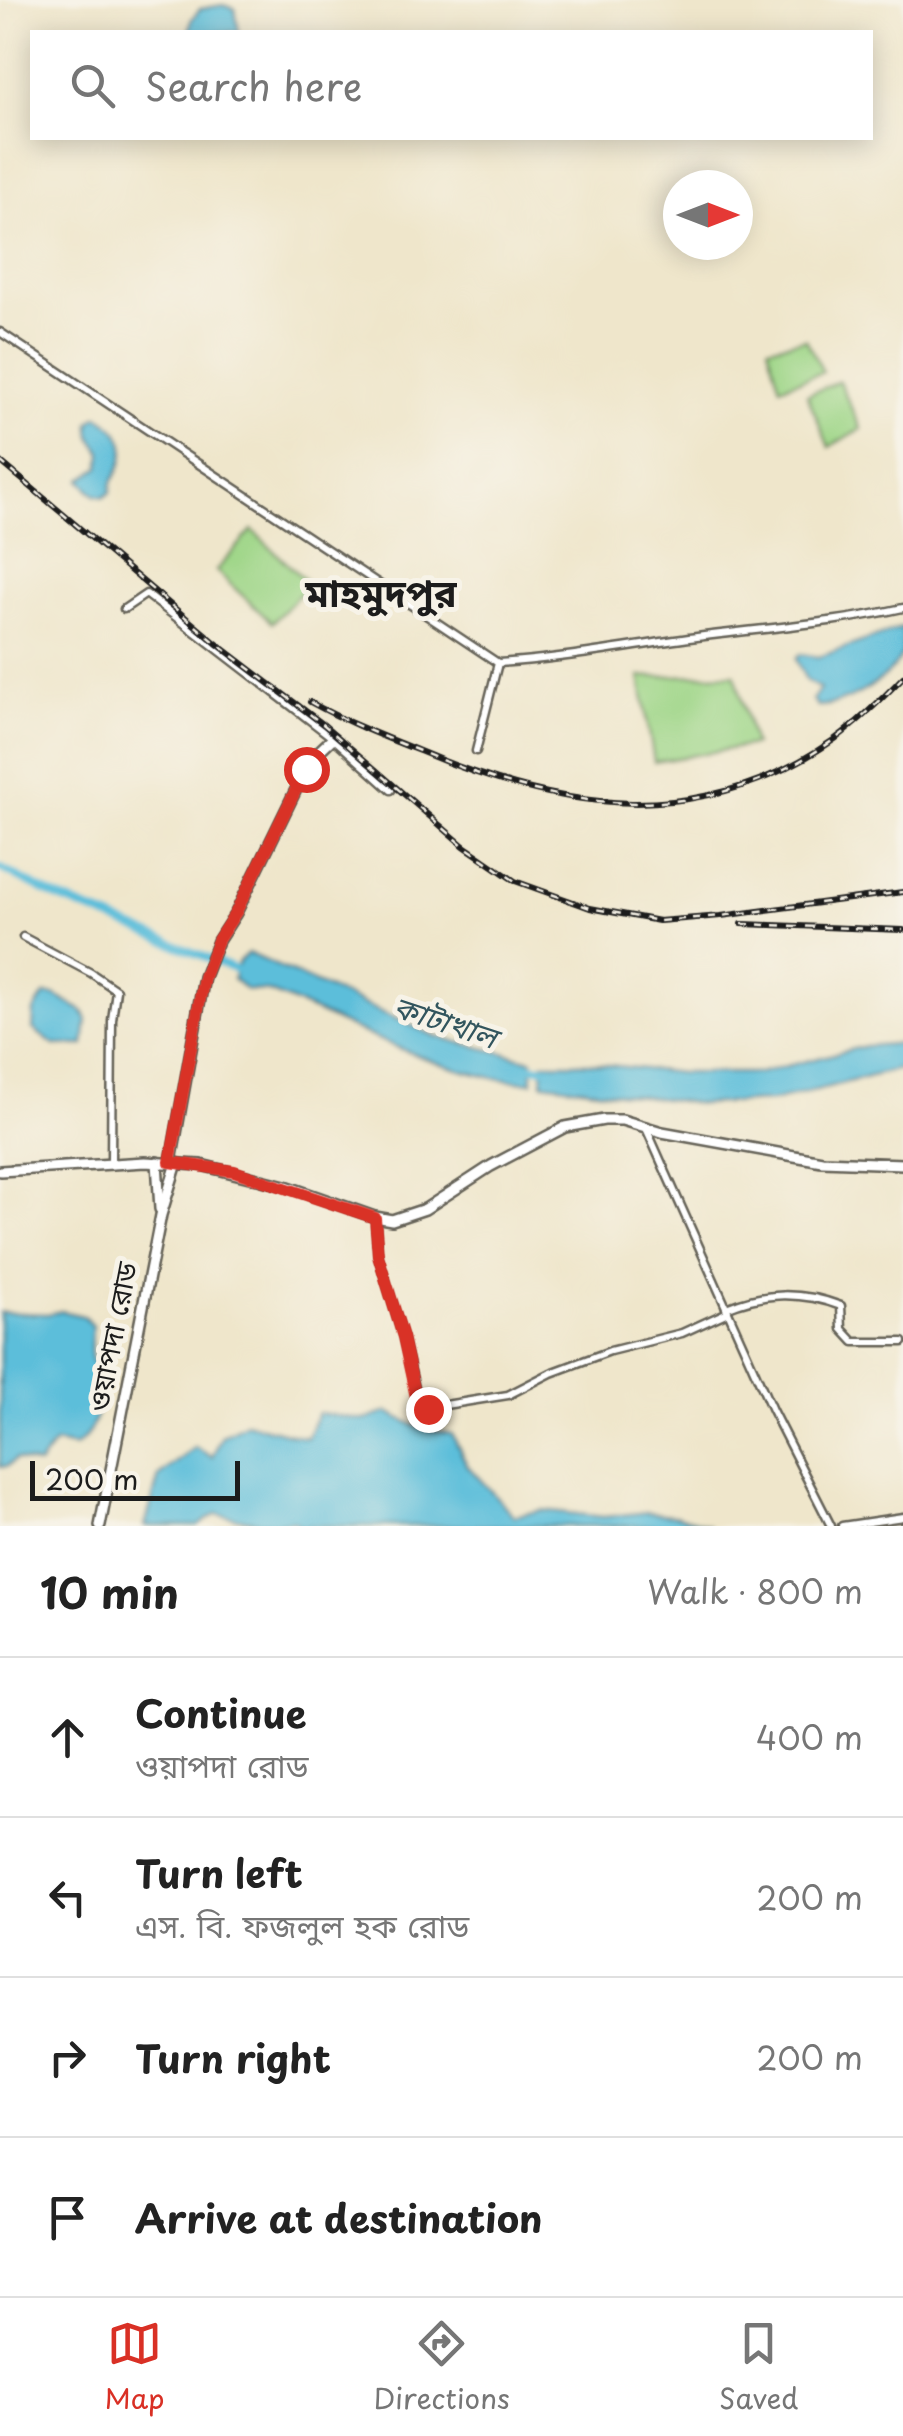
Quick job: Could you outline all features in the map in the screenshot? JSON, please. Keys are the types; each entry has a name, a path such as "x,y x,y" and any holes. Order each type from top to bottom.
{"main road":[{"name":"ওয়াপদা রোড","path":"100,1526 160,1215 174,1163 204,977 218,940 236,912 311,760 332,738"},
{"path":"0,1171 174,1163 234,1171 375,1218 405,1218 491,1166 566,1127 586,1122 622,1120 646,1128 822,1160 903,1164"},
{"name":"ওয়াপদা রোড","path":"158,1162 160,1215"}],"street":[{"path":"0,332 498,663 840,620 903,608"},
{"path":"124,609 146,594 332,738 391,790"},
{"path":"476,750 498,663"},
{"path":"23,937 116,990 112,1020 111,1164"},
{"path":"646,1128 727,1310 831,1526"},
{"path":"375,1218 378,1255 420,1410 508,1395 550,1373 610,1351 682,1334 727,1310 775,1293 841,1306 843,1333 854,1342 903,1342"},
{"path":"842,1526 903,1517"}],"green space":[{"path":"806,339 823,372 780,387 768,347"},
{"path":"839,381 861,429 829,447 807,395"},
{"path":"252,530 309,584 272,623 216,571"},
{"path":"735,674 754,745 654,762 640,677"}],"water":[{"path":"223,5 235,9 239,30 189,30 200,9"},
{"path":"98,416 117,432 124,452 111,492 104,497 95,495 81,480 100,467 102,453 90,427"},
{"path":"903,627 903,652 888,672 866,690 817,706 813,699 820,689 806,680 796,659 800,654 819,657"},
{"path":"248,953 437,1037 532,1060 532,1082 464,1071 266,991 246,990 233,979 239,961"},
{"path":"44,995 54,995 83,1011 87,1020 84,1045 54,1045 33,1029 34,1011"},
{"path":"903,1043 903,1068 773,1101 701,1104 543,1083 543,1063 590,1063 681,1073 759,1073 865,1046"},
{"path":"61,1311 83,1316 92,1326 91,1355 101,1383 97,1414 87,1434 74,1447 55,1443 38,1465 16,1459 0,1467 0,1312"},
{"path":"387,1412 418,1427 452,1434 467,1465 514,1516 542,1510 604,1517 647,1512 710,1526 300,1526 294,1521 263,1522 216,1514 198,1526 145,1526 159,1476 195,1447 212,1457 222,1436 246,1423 307,1438 318,1413 365,1420"}],"waterway":[{"name":"কাটাখাল","path":"0,868 52,895 244,973"},
{"name":"কাটাখাল","path":"522,1066 553,1068"}],"railway":[{"path":"0,461 216,643 324,725 464,846 515,881 590,908 659,921 903,892"},
{"path":"310,702 365,729 475,772 580,799 632,803 683,800 734,789 785,769 844,732 903,677"},
{"path":"742,924 903,930"}],"district":[{"name":"মাহমুদপুর","path":"381,594"}],"route":[{"path":"306,769 236,912 218,940 204,977 170,1162 234,1171 375,1218 378,1255 403,1337 418,1407 428,1409"}]}
